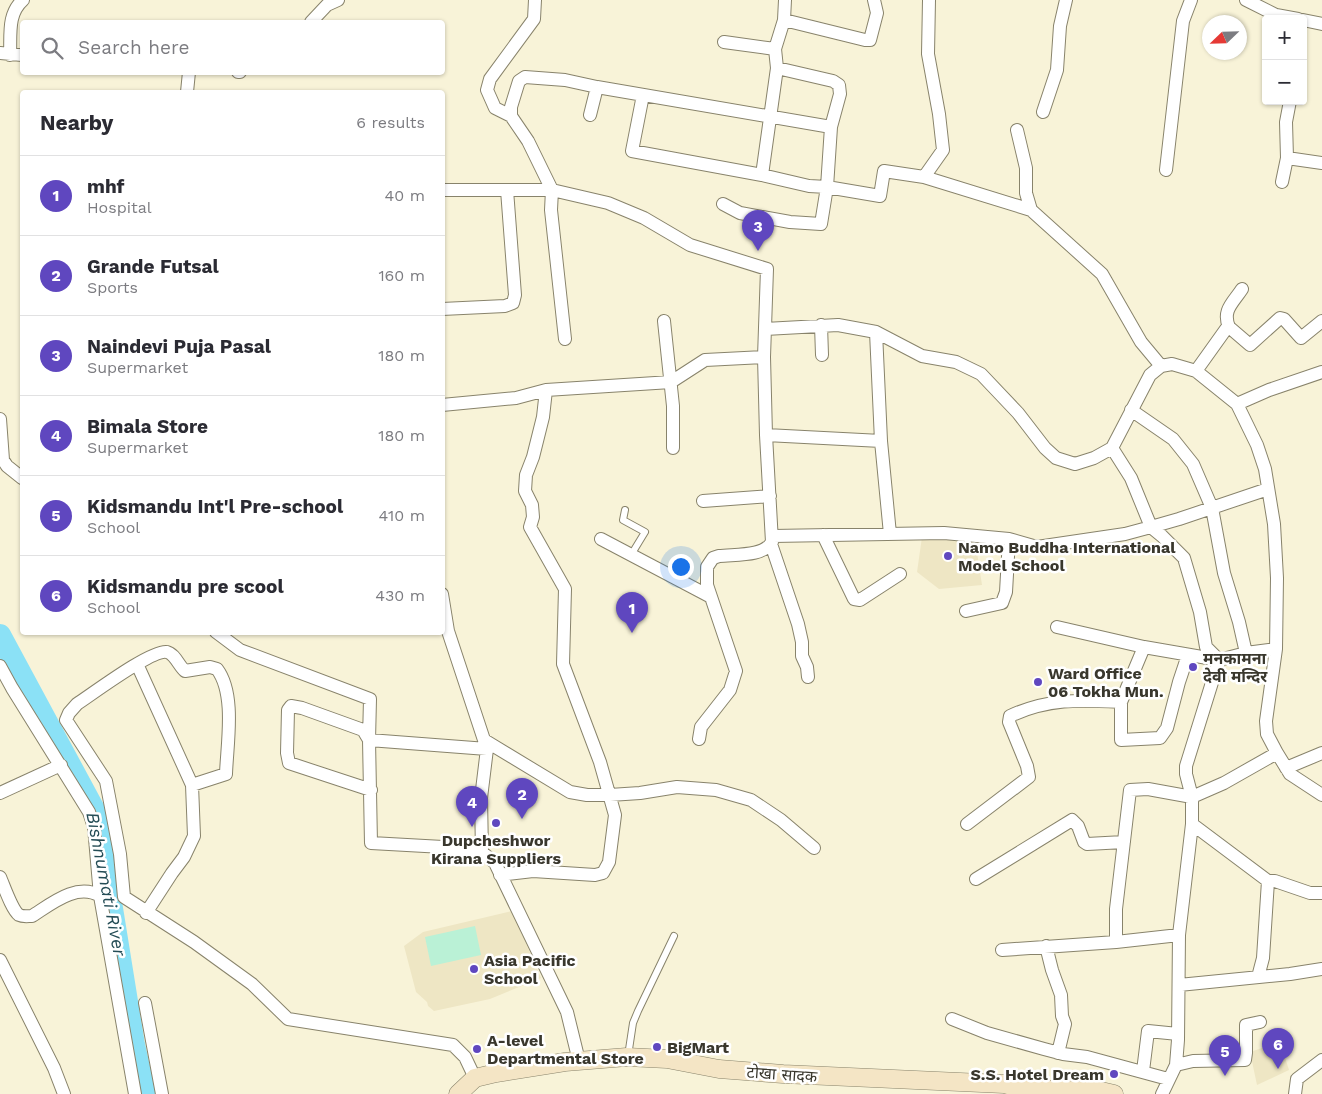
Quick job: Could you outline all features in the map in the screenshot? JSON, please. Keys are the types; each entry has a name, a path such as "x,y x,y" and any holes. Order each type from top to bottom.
{"main road":[{"name":"टोखा सादक","path":"475,1078 545,1065 627,1057 668,1059 719,1069 851,1078 1004,1084 1024,1091 1100,1090 1114,1094"},
{"path":"458,1094 475,1078"}],"street":[{"path":"11,54 12,15 16,6 23,0"},
{"path":"313,20 327,5 338,0"},
{"path":"535,0 534,19 490,79 487,90 495,108 511,116 528,141 552,190 551,210 565,339"},
{"path":"762,175 777,68 775,50 784,20 785,0"},
{"path":"784,20 870,40 877,13 874,0"},
{"path":"924,177 943,150 939,114 928,54 929,0"},
{"path":"1043,112 1057,70 1060,26 1066,0"},
{"path":"1166,170 1183,21 1191,0"},
{"path":"1246,0 1272,15"},
{"path":"1307,21 1322,24"},
{"path":"724,42 775,50"},
{"path":"723,204 740,214 790,222 821,224 832,127 840,94 839,85 833,81 777,68"},
{"path":"187,90 189,75"},
{"path":"511,116 516,89 522,78 565,80 832,127"},
{"path":"590,115 597,87"},
{"path":"644,95 632,151 762,175 809,186 880,196 884,171 924,177 1031,210 1102,274 1141,342 1161,366"},
{"path":"1282,182 1287,158 1286,122 1289,105"},
{"path":"1016,130 1026,168 1026,193 1031,210"},
{"path":"1287,158 1322,162"},
{"path":"445,190 552,190 608,203 644,218 690,245 768,270 764,357 772,540 798,624 802,642 802,656 807,666 808,678"},
{"path":"445,309 505,306 513,303 515,294 507,190"},
{"path":"1242,289 1227,311 1226,319 1229,327 1250,345 1280,318 1284,319 1301,338 1322,321"},
{"path":"664,321 673,406 673,448"},
{"path":"821,325 822,355"},
{"path":"765,328 838,325 876,332 922,356 956,362 981,374 1018,413 1045,448 1056,458 1076,464 1094,458 1112,448 1150,375 1161,366 1172,364 1196,371 1237,404 1265,469 1274,524 1277,578 1276,649 1266,721 1267,734 1290,774 1322,795"},
{"path":"1196,371 1229,327"},
{"path":"876,332 881,441 890,534"},
{"path":"445,405 516,398 546,390 671,382 705,360 764,357"},
{"path":"1237,404 1269,390 1322,372"},
{"path":"500,875 533,871 595,875 604,873 609,862 615,815 600,762 563,664 565,589 530,528 533,517 532,505 525,491 526,475 543,417 546,390"},
{"path":"1131,410 1173,438 1193,464 1212,508 1224,573 1246,653"},
{"path":"0,419 3,460 7,466 20,476"},
{"path":"766,434 881,441"},
{"path":"1112,448 1131,478 1151,527 1184,558 1200,612 1206,647 1219,660"},
{"path":"772,540 823,535 944,533 1009,539 1037,547 1125,534 1179,519 1268,489"},
{"path":"703,501 770,496"},
{"path":"823,535 854,599 860,600 900,574"},
{"path":"601,539 711,598"},
{"path":"966,611 1002,602 1006,592 1009,539"},
{"path":"699,739 701,727 730,690 736,671 711,598 706,574 707,568 713,558 757,552 766,549 772,540"},
{"path":"445,612 448,631 485,745 481,798 482,852"},
{"path":"1057,627 1144,647 1219,660 1246,653 1276,649"},
{"path":"220,635 240,650 370,699 371,844 443,847 482,852 495,863 567,1012 579,1061"},
{"path":"1144,647 1121,702 1121,740 1160,738 1167,728 1188,655"},
{"path":"192,785 226,774 228,705 223,680 217,669 210,667 185,671 172,654 165,652 137,664 76,704 69,713 66,720 106,781 120,854 124,896 146,913 194,942 252,984 288,1019 453,1046 465,1057 475,1078"},
{"path":"1162,1094 1176,1065 1180,934 1192,824 1192,797 1186,774 1186,766 1219,660"},
{"path":"137,664 192,785 194,836 184,857 146,913"},
{"path":"0,666 6,691 61,765 90,812 94,827 100,896 135,1094"},
{"path":"967,824 1029,777 1027,766 1009,722 1010,716 1054,702 1073,700 1121,702"},
{"path":"369,740 363,730 359,728 302,708 291,706 288,710 287,753 289,763 371,790"},
{"path":"369,740 485,745 570,792 587,795 640,793 677,787 716,790 751,800 781,820 814,848"},
{"path":"1116,942 1116,909 1130,790 1148,789 1192,797 1277,753"},
{"path":"1286,768 1322,753"},
{"path":"0,793 61,765"},
{"path":"976,879 1072,820 1078,826 1084,842 1087,844 1124,842"},
{"path":"1192,824 1268,880 1310,893 1322,893"},
{"path":"0,878 14,908 19,914 26,917 32,916 65,895 93,892 100,896"},
{"path":"1258,977 1263,958 1268,880"},
{"path":"1002,950 1116,942 1180,934"},
{"path":"1046,946 1061,995 1062,1016 1065,1024 1058,1053"},
{"path":"0,960 54,1068 64,1094"},
{"path":"1179,985 1322,969"},
{"path":"146,1002 162,1094"},
{"path":"952,1019 987,1033 1058,1053 1087,1057 1168,1079"},
{"path":"1176,1065 1193,1061 1245,1060 1246,1025 1260,1022"},
{"path":"1143,1071 1148,1031 1178,1034"},
{"path":"1295,1094 1297,1079 1322,1060"}],"lane":[{"path":"624,510 623,520 645,532 631,555"},
{"path":"627,1057 638,1011 674,936"}],"shaded area":[{"name":"Namo Buddha International Model School","path":"922,537 975,539 982,585 939,589 917,572"},
{"name":"Asia Pacific School","path":"512,911 541,978 490,999 434,1011 416,992 404,946 423,932"},
{"path":"1280,1042 1289,1070 1257,1085 1250,1052"}],"green space":[{"path":"475,926 481,955 431,966 425,937"}],"waterway":[{"name":"Bishnumati River","path":"0,635 97,815 134,1045 145,1094"}],"place":[{"name":"Naindevi Puja Pasal","path":"758,251"},
{"name":"Namo Buddha International Model School","path":"948,556"},
{"name":"mhf","path":"632,633"},
{"name":"मनकामना देवी मन्दिर","path":"1193,667"},
{"name":"Ward Office 06 Tokha Mun.","path":"1038,682"},
{"name":"Grande Futsal","path":"522,819"},
{"name":"Dupcheshwor Kirana Suppliers","path":"496,823"},
{"name":"Bimala Store","path":"472,827"},
{"name":"Asia Pacific School","path":"474,969"},
{"name":"BigMart","path":"657,1047"},
{"name":"A-level Departmental Store","path":"477,1049"},
{"name":"Kidsmandu pre scool","path":"1278,1069"},
{"name":"S.S. Hotel Dream","path":"1114,1074"},
{"name":"Kidsmandu Int'l Pre-school","path":"1225,1076"}]}
